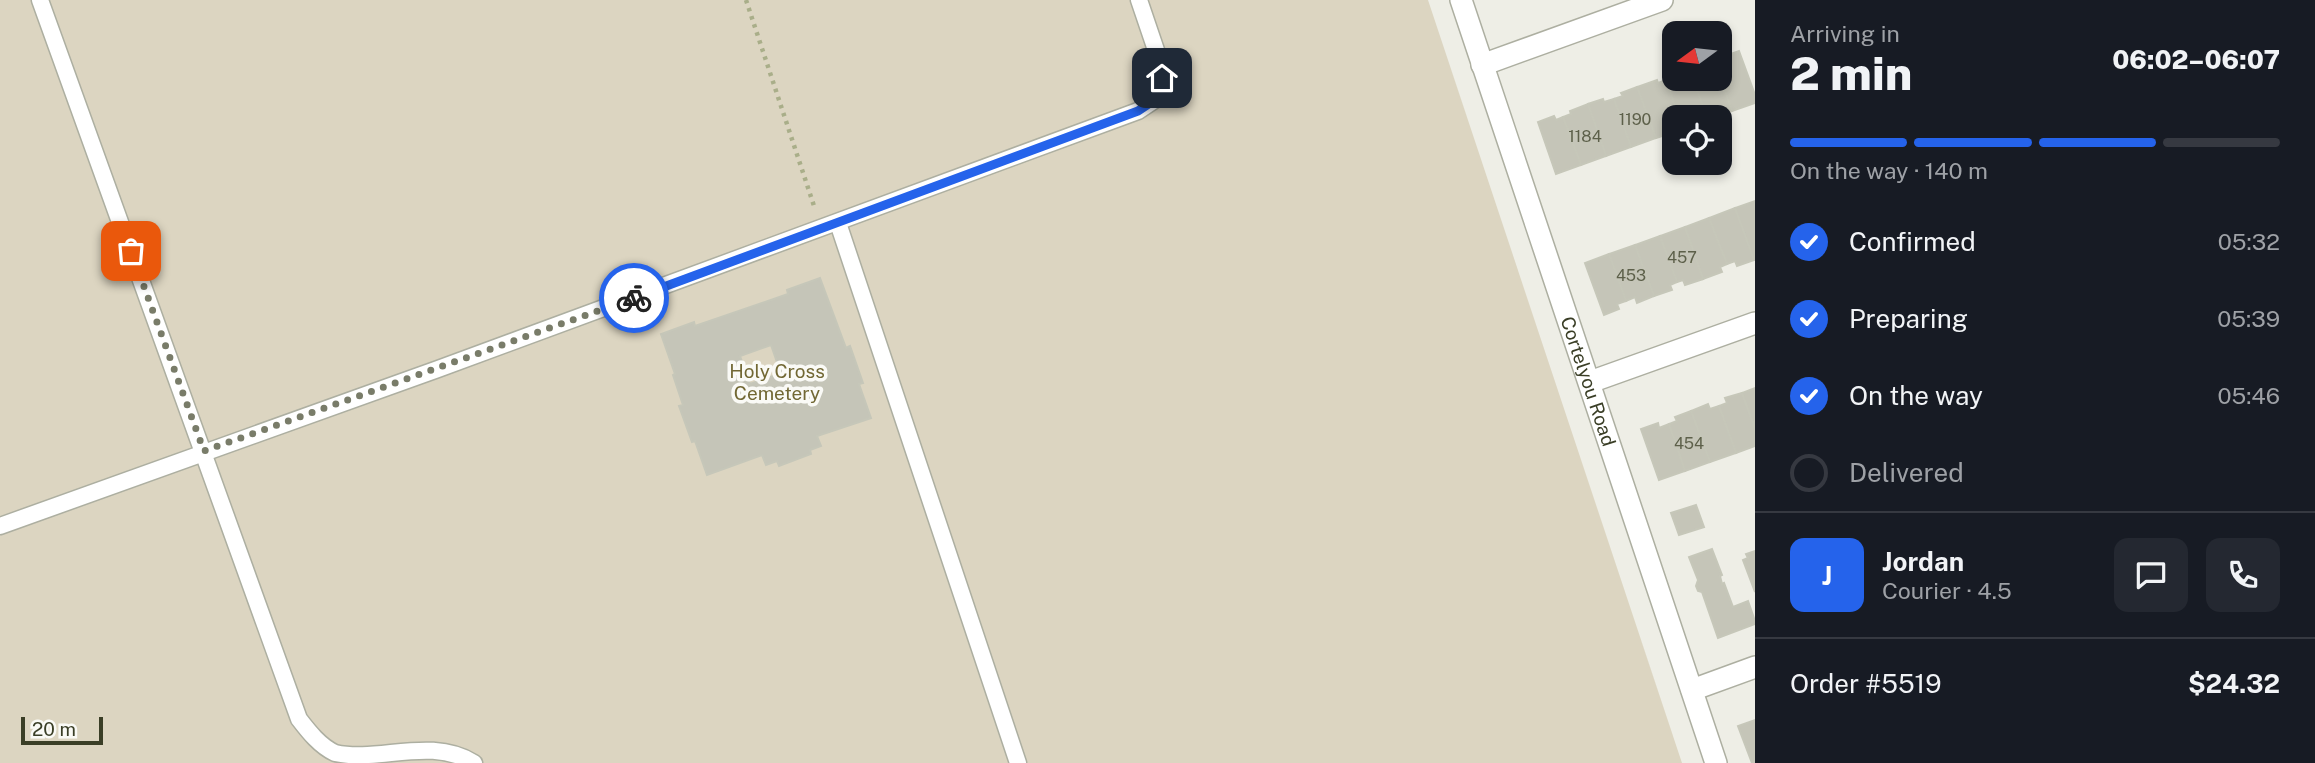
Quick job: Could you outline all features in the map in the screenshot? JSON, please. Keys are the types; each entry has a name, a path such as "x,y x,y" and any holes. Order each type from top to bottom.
{"street":[{"name":"Cortelyou Road","path":"1461,0 1716,763"},
{"path":"1482,65 1662,0"},
{"path":"1590,382 1755,323"},
{"path":"1692,690 1755,667"}],"lane":[{"path":"40,0 299,719 313,737 335,754 357,760 446,752 462,755 474,763"},
{"path":"0,526 822,229 1138,111 1156,99 1162,78 1157,53 1139,0"},
{"path":"838,223 1018,763"}],"path":[{"path":"746,0 822,229"}],"green space":[{"name":"Holy Cross Cemetery","path":"0,0 1428,0 1682,763 0,763"}],"building":[{"path":"1739,51 1755,95 1755,103 1732,111 1725,91 1732,91 1732,53"},
{"path":"1657,80 1658,83 1662,82 1662,91 1670,91 1675,105 1662,105 1662,136 1656,138 1637,87"},
{"path":"1637,87 1656,138 1631,147 1614,99"},
{"path":"1670,91 1697,91 1703,105 1675,105"},
{"path":"1697,91 1725,91 1730,105 1703,105"},
{"path":"1603,99 1604,102 1614,99 1631,147 1606,156 1588,104"},
{"path":"1588,104 1606,156 1581,165 1563,117"},
{"path":"1554,116 1556,120 1563,117 1581,165 1556,174 1538,122"},
{"path":"1755,201 1755,260 1754,260 1735,208"},
{"path":"1735,208 1754,260 1737,266 1735,261 1727,264 1709,218"},
{"path":"1709,218 1727,264 1720,267 1722,272 1703,279 1685,227"},
{"path":"1685,227 1703,279 1685,285 1683,280 1677,282 1660,236"},
{"path":"1660,236 1677,282 1670,285 1672,290 1654,296 1635,245"},
{"path":"1635,245 1654,296 1637,303 1635,297 1626,301 1609,254"},
{"path":"1609,254 1626,301 1617,304 1619,309 1604,315 1585,263"},
{"path":"820,278 846,348 850,346 863,383 859,384 871,418 817,436 821,446 810,450 811,454 779,466 777,461 766,465 762,455 707,475 679,406 683,405 661,334 694,322 695,326 788,294 787,290","holes":["771,345 779,368 774,370 776,375 750,384 740,356"]},
{"path":"1755,388 1755,429 1742,393"},
{"path":"1742,393 1755,429 1755,446 1736,453 1719,406 1727,403 1725,398"},
{"path":"1708,404 1710,409 1719,406 1736,453 1710,462 1691,411"},
{"path":"1691,411 1710,462 1685,471 1669,424 1677,421 1675,417"},
{"path":"1658,423 1659,428 1669,424 1685,471 1659,480 1641,429"},
{"path":"1696,505 1704,527 1679,535 1671,513"},
{"path":"1712,549 1722,575 1722,584 1724,583 1733,607 1748,601 1755,621 1755,624 1718,638 1702,592 1698,591 1696,586 1698,580 1689,557"},
{"path":"1755,551 1755,592 1743,560 1748,558 1746,554"},
{"path":"1755,720 1755,763 1752,763 1738,726"}],"way so far":[{"path":"131,251 204,451 634,298"}],"route":[{"path":"634,298 1138,111 1156,99 1162,78"}]}
